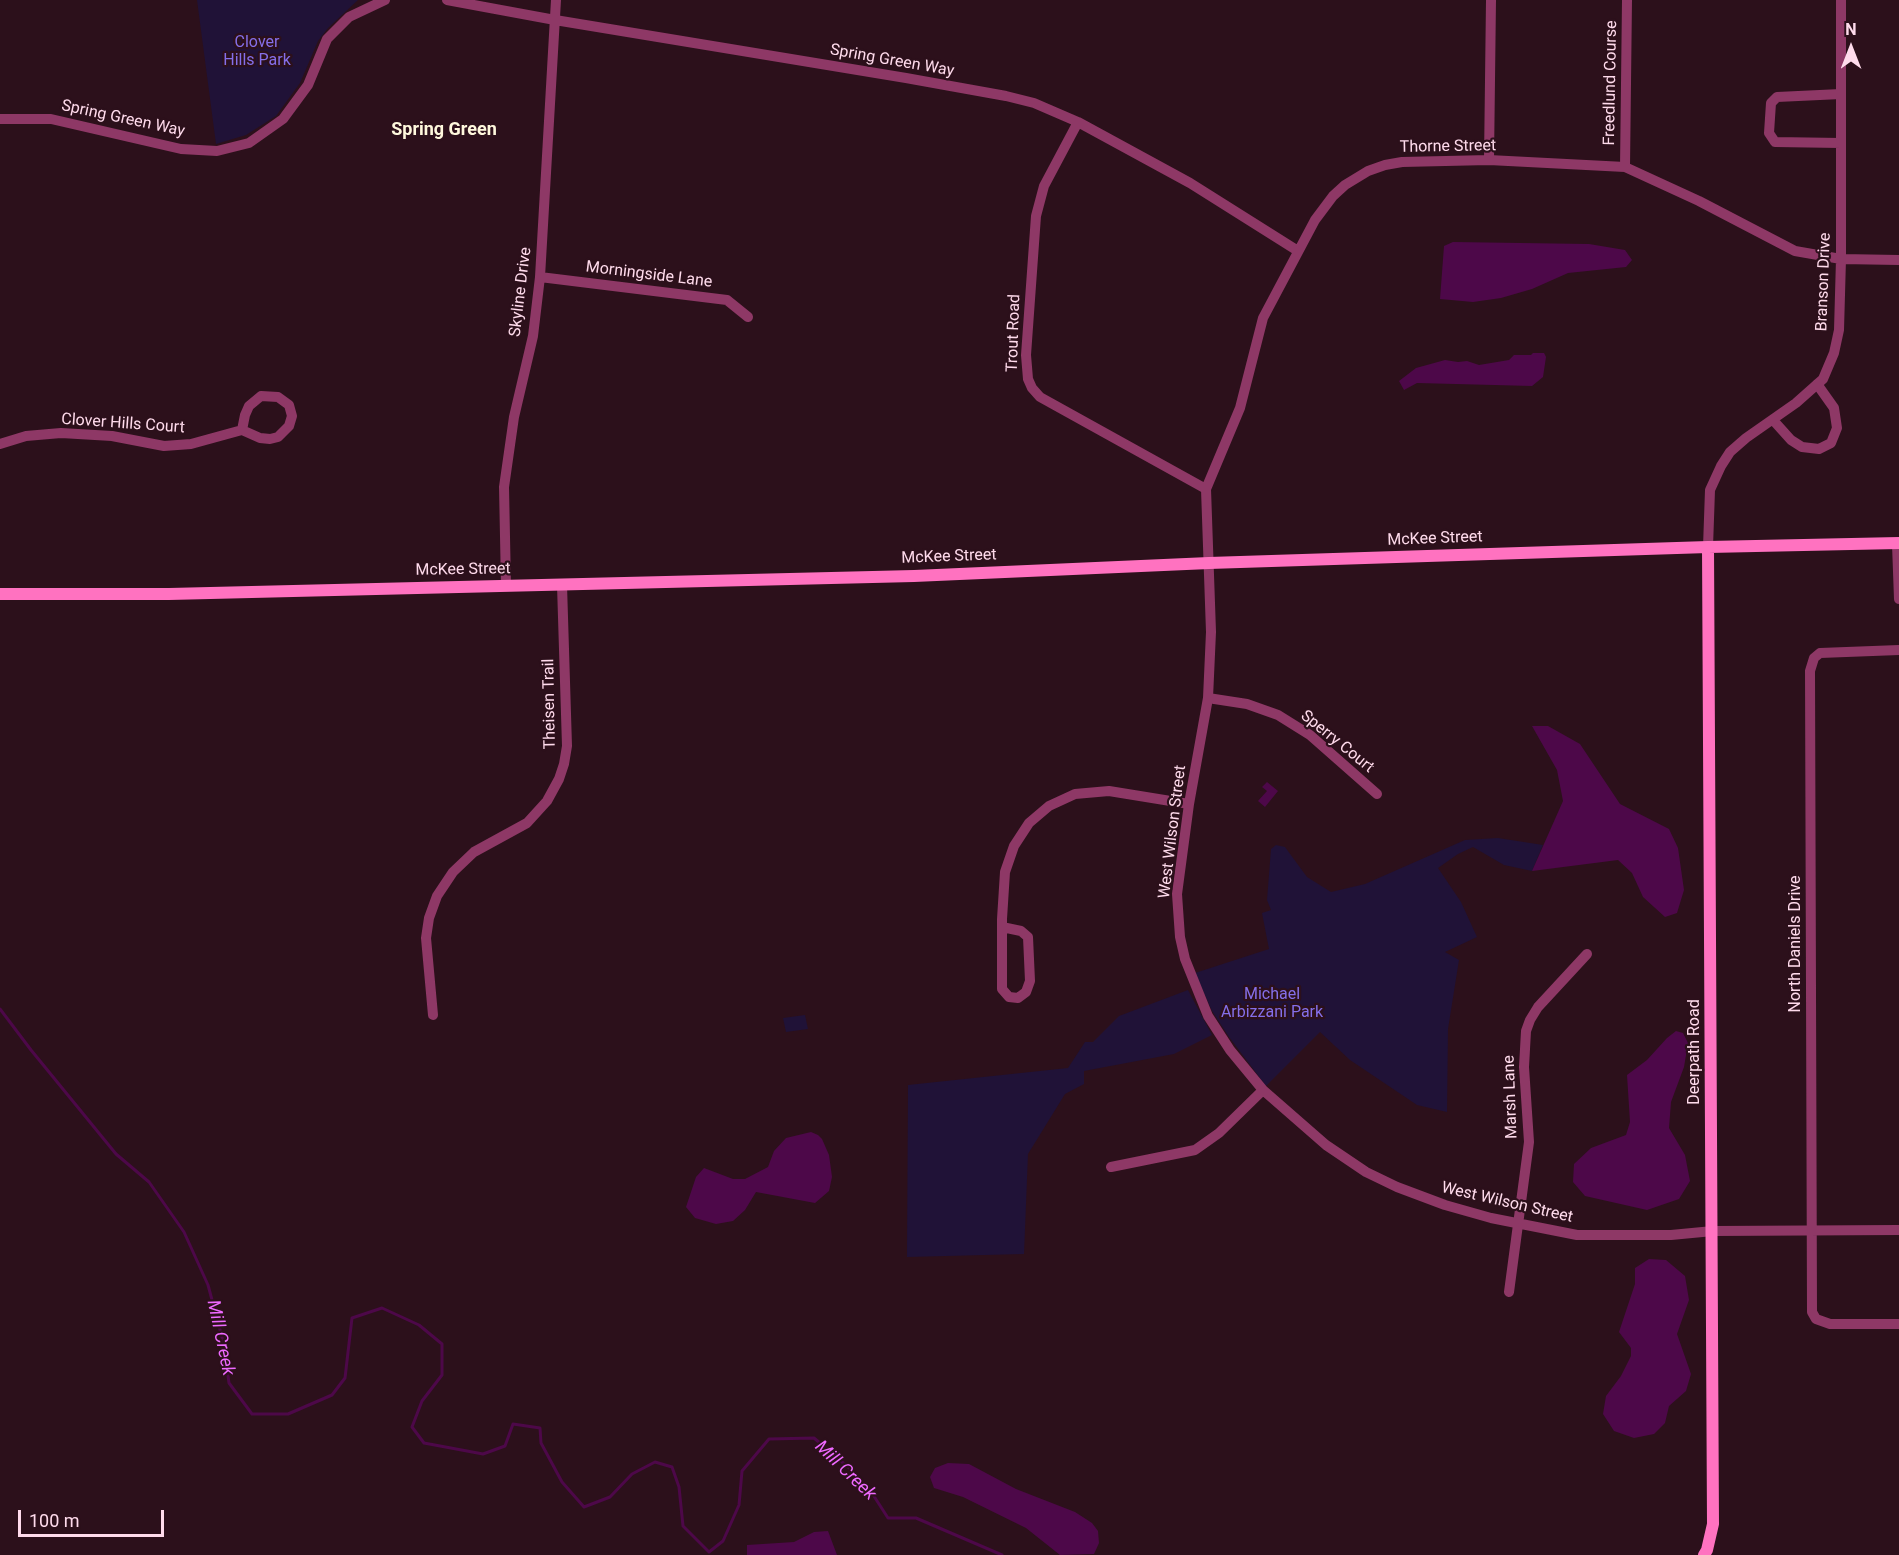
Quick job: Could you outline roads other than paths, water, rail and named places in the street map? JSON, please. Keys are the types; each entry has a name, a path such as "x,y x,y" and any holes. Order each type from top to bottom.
{"street":[{"name":"Spring Green Way","path":"0,119 51,119 181,149 217,151 249,143 283,119 308,85 327,39 349,16 386,0"},
{"name":"Spring Green Way","path":"447,0 1006,96 1034,103 1078,122 1190,183 1298,251"},
{"name":"Skyline Drive","path":"506,586 504,488 514,417 533,336 540,277 556,0"},
{"path":"1489,160 1491,0"},
{"name":"Freedlund Course","path":"1625,167 1627,0"},
{"name":"Branson Drive","path":"1708,547 1707,507 1714,478 1730,452 1823,379 1834,353 1839,330 1841,259 1842,0"},
{"path":"1841,94 1777,97 1770,103 1769,133 1775,141 1841,143"},
{"name":"Trout Road","path":"1078,122 1044,186 1036,216 1026,355 1028,379 1040,397 1206,489"},
{"name":"Thorne Street","path":"1209,563 1206,489 1240,408 1263,318 1315,219 1333,196 1368,171 1402,162 1489,160 1625,167 1699,201 1794,251 1841,259 1899,260"},
{"name":"Morningside Lane","path":"540,277 727,300 748,317"},
{"path":"1773,420 1791,440 1802,447 1819,449 1831,443 1837,428 1834,408 1817,384"},
{"path":"261,396 278,397 289,405 291,422 285,432 278,437 260,438 242,430 249,406 261,396"},
{"name":"Clover Hills Court","path":"0,444 26,436 61,434 112,436 164,446 191,444 242,430"},
{"path":"1898,544 1899,598"},
{"name":"McKee Street","path":"0,594 169,594 914,576 1209,563 1708,547 1898,544"},
{"name":"Deerpath Road","path":"1704,1555 1713,1524 1708,547"},
{"name":"West Wilson Street","path":"1209,563 1211,632 1208,698 1189,804 1178,894 1180,938 1185,959 1208,1016 1230,1050 1263,1090 1326,1145 1366,1172 1396,1187 1445,1205 1518,1224 1577,1235 1671,1235 1713,1231 1899,1230"},
{"name":"Theisen Trail","path":"433,1015 426,938 429,918 437,896 453,872 474,852 527,823 547,801 560,779 567,746 562,585"},
{"name":"North Daniels Drive","path":"1899,650 1820,653 1814,658 1810,671 1811,1305 1816,1318 1822,1323 1899,1324"},
{"name":"Sperry Court","path":"1208,698 1247,704 1278,715 1310,735 1377,794"},
{"path":"1002,927 1022,931 1028,937 1030,981 1026,992 1018,998 1010,997 1002,989 1002,927 1005,872 1014,846 1029,823 1049,806 1075,794 1109,791 1189,804"},
{"name":"Marsh Lane","path":"1509,1292 1528,1142 1524,1067 1526,1031 1538,1007 1587,954"},
{"path":"1111,1167 1195,1150 1219,1132 1263,1090"}],"waterway":[{"name":"Mill Creek","path":"0,1009 116,1154 149,1182 184,1232 208,1285 223,1341 229,1383 252,1414 288,1414 332,1395 345,1378 352,1318 382,1308 419,1325 442,1344 442,1375 422,1401 412,1427 424,1443 483,1454 505,1446 513,1424 540,1428 541,1443 562,1482 584,1507 610,1497 632,1474 655,1462 672,1467 679,1487 683,1526 709,1552 723,1541 739,1505 742,1471 769,1439 814,1438 848,1467 870,1490 888,1518 916,1518 1002,1555"}],"district":[{"name":"Spring Green","path":"444,130"}],"park label":[{"name":"Clover Hills Park","path":"257,52"},
{"name":"Michael Arbizzani Park","path":"1272,1004"}]}
